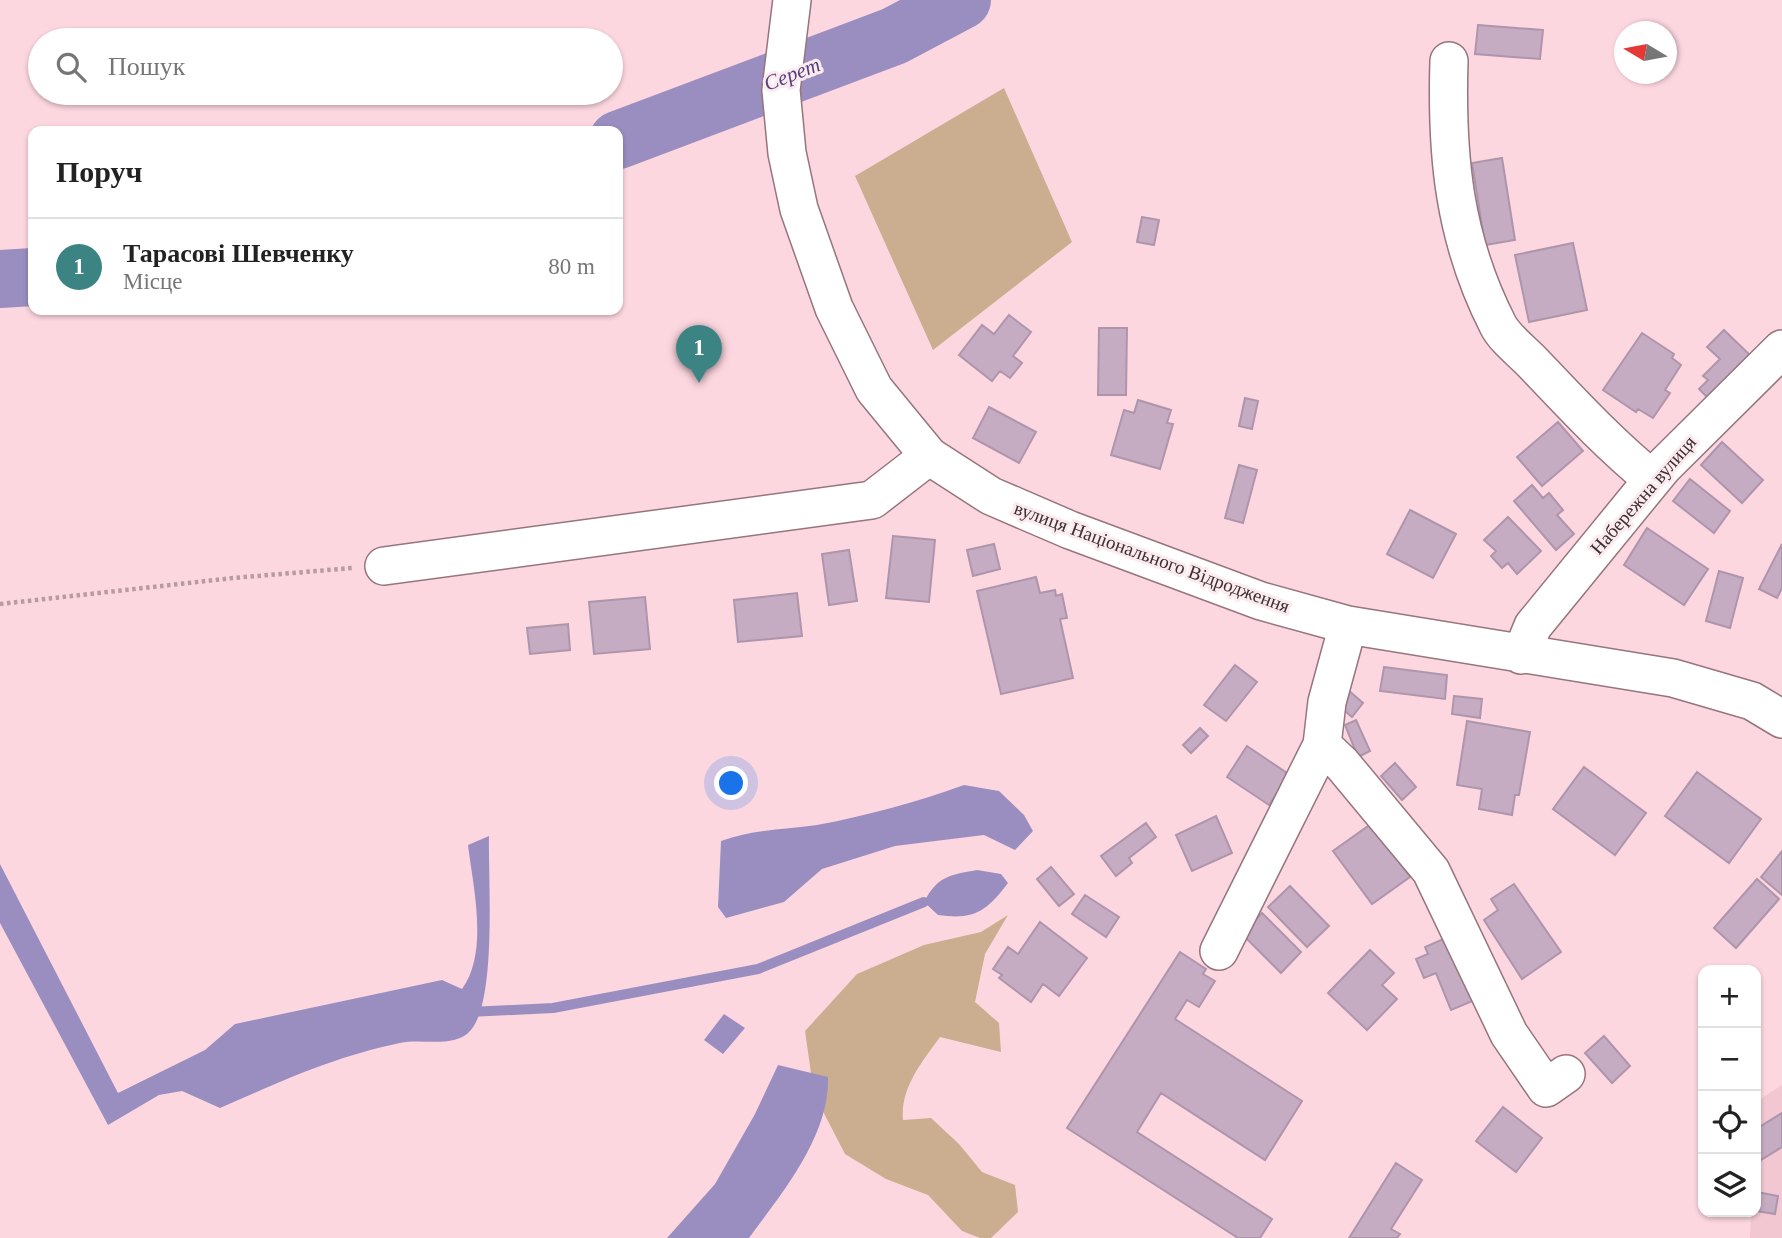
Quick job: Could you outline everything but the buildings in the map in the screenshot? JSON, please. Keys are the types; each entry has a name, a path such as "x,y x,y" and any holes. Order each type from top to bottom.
{"street":[{"name":"вулиця Національного Відродження","path":"792,0 782,90 787,153 799,209 834,308 874,389 929,456 992,496 1070,530 1261,601 1348,625 1673,678 1752,701 1782,719"},
{"path":"1449,61 1447,121 1454,201 1473,262 1499,328 1626,458 1652,479"},
{"name":"Набережна вулиця","path":"1521,655 1533,626 1652,479 1782,349"},
{"path":"384,566 872,500 929,456"},
{"path":"1219,951 1322,745 1327,702 1348,625"},
{"path":"1322,745 1342,764 1431,870 1509,1034 1546,1088 1566,1074"}],"path":[{"path":"0,604 233,578 384,566"}],"shaded area":[{"path":"1004,88 1072,242 933,350 855,176"},
{"path":"964,785 999,791 1024,815 1033,831 1015,850 984,835 895,846 822,869 784,902 726,918 718,907 721,841 756,832 817,825 854,817 910,803"},
{"path":"489,836 488,966 485,993 479,1015 471,1030 464,1036 447,1041 400,1043 352,1055 220,1108 182,1091 159,1095 108,1125 0,923 0,864 118,1093 205,1050 235,1024 442,980 462,989 475,957 477,938 468,845"},
{"path":"977,870 1001,874 1008,883 993,901 978,912 961,916 938,915 924,902 934,887 945,878"},
{"path":"1008,915 985,954 975,1002 999,1023 1001,1052 940,1037 914,1076 903,1108 903,1120 931,1118 959,1144 982,1172 1015,1185 1018,1212 991,1238 980,1238 962,1231 928,1195 886,1179 845,1154 814,1094 805,1031 857,974 924,945 981,932"},
{"path":"724,1014 745,1028 723,1054 704,1040"},
{"path":"778,1065 828,1077 827,1099 821,1121 802,1163 749,1238 667,1238 715,1184 755,1114"},
{"path":"1782,1085 1782,1238 1750,1238 1751,1217 1761,1217 1761,1099"}],"waterway":[{"name":"Серет","path":"623,138 894,36 962,0"},
{"name":"Серет","path":"0,279 28,277"},
{"path":"469,1012 553,1008 758,969 924,902"}],"place":[{"name":"Тарасові Шевченку","path":"699,383"}]}
